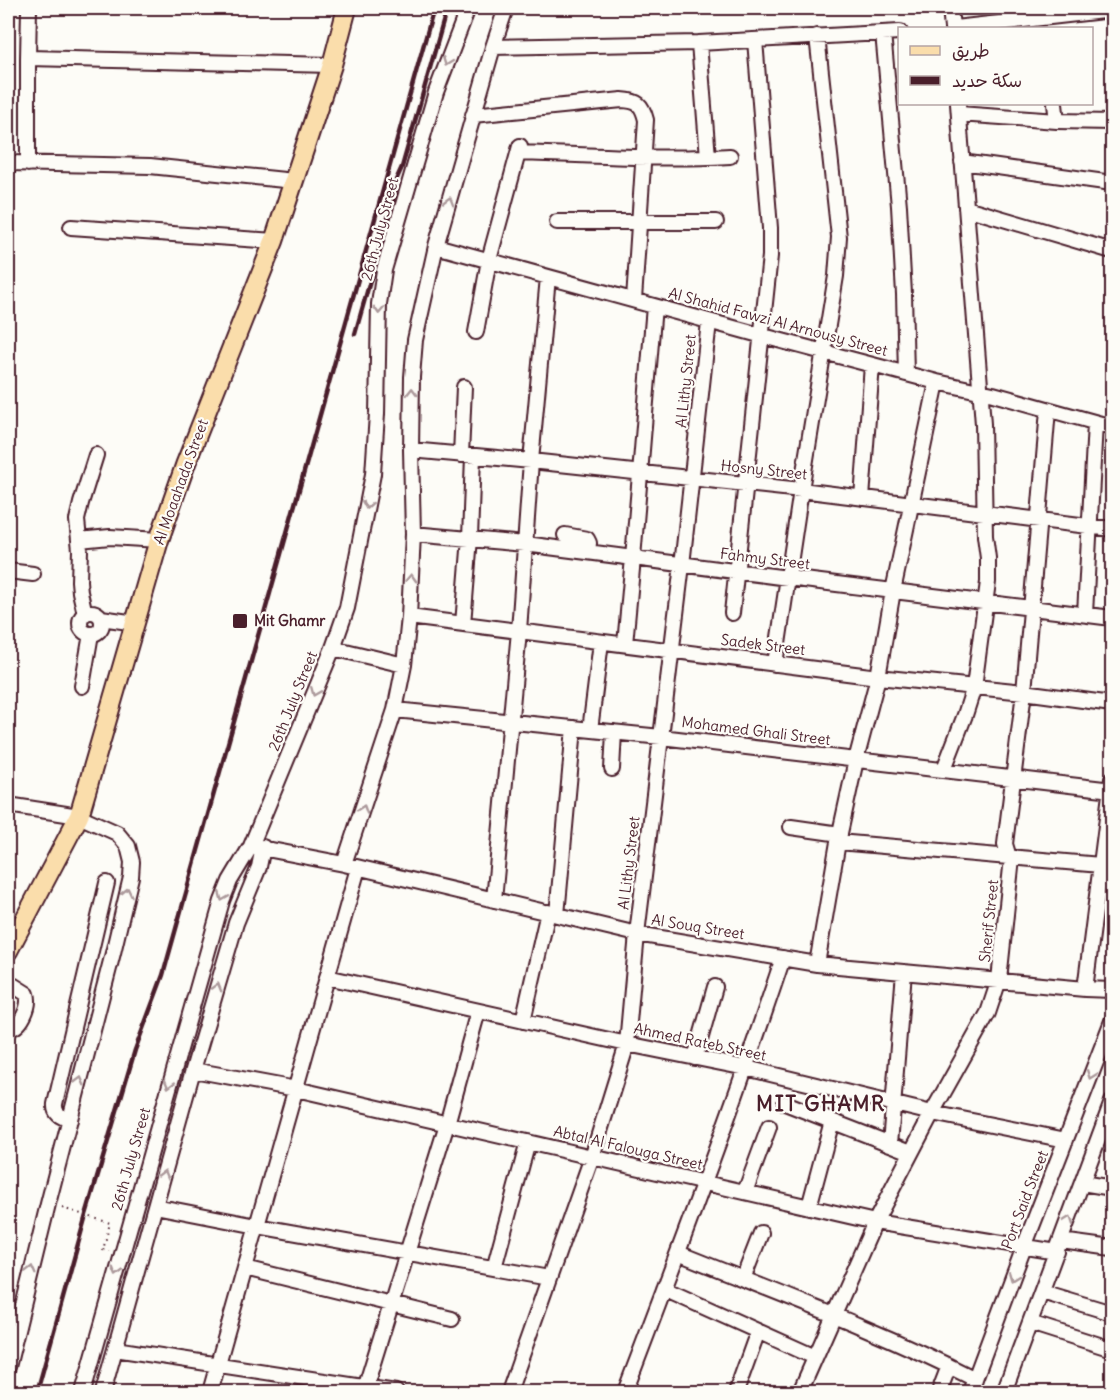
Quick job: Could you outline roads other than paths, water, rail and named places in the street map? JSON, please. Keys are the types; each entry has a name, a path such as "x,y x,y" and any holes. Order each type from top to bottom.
{"main road":[{"name":"Al Moaahada Street","path":"8,951 79,816 159,540 186,463 274,240 332,65 347,8"}],"street":[{"path":"28,164 29,8"},
{"name":"26th July Street","path":"83,1392 215,921 230,881 257,846 347,608 373,474 377,414 379,304 384,270 436,92 468,8"},
{"path":"210,1392 327,977 351,866 396,710 409,617 413,534 412,377 416,340 436,246 493,47 507,8"},
{"path":"950,8 954,27"},
{"path":"973,27 1050,23 1113,10"},
{"path":"493,47 699,43 898,32"},
{"path":"883,33 899,206 906,374"},
{"path":"775,663 836,276 838,237 817,36"},
{"path":"732,613 770,256 770,228 755,40"},
{"path":"699,43 708,157"},
{"path":"28,58 332,65"},
{"path":"473,115 622,100 634,101 640,105 644,110 646,120 634,300"},
{"path":"1056,105 1057,121"},
{"path":"944,769 956,742 974,687 988,582 983,424 958,109 1057,121 1113,122"},
{"path":"476,332 489,260 519,150 644,157 730,156"},
{"path":"962,162 1113,183"},
{"path":"8,163 150,166 294,181"},
{"path":"966,208 1113,251"},
{"path":"557,222 716,222"},
{"path":"71,226 274,240"},
{"name":"Al Shahid Fawzi Al Arnousy Street","path":"436,246 709,322 1113,427"},
{"path":"494,900 548,277"},
{"path":"625,644 654,306"},
{"name":"Al Lithy Street","path":"509,1392 592,1157 627,1044 637,934 709,322"},
{"path":"862,498 872,365"},
{"path":"817,964 839,838 856,760 878,677 893,591 937,382"},
{"path":"463,624 470,538 464,387"},
{"name":"Sherif Street","path":"800,1392 875,1222 988,1013 999,980 1012,858 1005,844 1024,692 1048,410"},
{"path":"1085,614 1095,423"},
{"name":"Hosny Street","path":"411,450 801,490 1113,529"},
{"path":"85,614 79,581 77,520 96,455"},
{"name":"Fahmy Street","path":"413,534 525,544 1113,618"},
{"path":"565,535 587,539 588,552"},
{"path":"79,540 110,537 159,540"},
{"path":"8,571 33,574"},
{"path":"101,618 101,627 95,633 86,633 81,626 80,622 89,612 94,612 101,618 136,623"},
{"name":"Sadek Street","path":"409,617 878,677 1024,692 1113,705"},
{"path":"82,686 91,634"},
{"path":"590,730 601,642"},
{"path":"333,648 404,664"},
{"name":"Mohamed Ghali Street","path":"396,710 1112,786"},
{"path":"523,1021 552,914 574,728"},
{"path":"612,769 614,732"},
{"path":"1085,989 1107,866 1112,786"},
{"path":"8,805 79,816 117,833 128,846 132,870 8,1367"},
{"path":"791,826 839,838 1012,858 1107,866"},
{"name":"26th July Street","path":"103,1392 236,923 259,867 257,846"},
{"name":"Al Souq Street","path":"257,846 637,934 817,964 1113,990"},
{"path":"70,1120 58,1115 55,1104 107,883"},
{"path":"91,948 113,953"},
{"path":"625,1392 705,1183 783,958"},
{"path":"890,1144 904,972"},
{"name":"Ahmed Rateb Street","path":"327,977 627,1044 746,1068 932,1113 1066,1140"},
{"path":"8,982 27,994 29,1001 19,1024 8,1029"},
{"path":"695,1058 715,987"},
{"path":"365,1390 447,1124 478,1011"},
{"name":"Port Said Street","path":"970,1392 1113,1021"},
{"name":"Abtal Al Falouga Street","path":"193,1070 296,1089 875,1222 1024,1247 1113,1248"},
{"path":"785,1102 911,1152"},
{"path":"1007,1392 1030,1323 1113,1102"},
{"path":"809,1207 832,1121"},
{"path":"746,1192 769,1127"},
{"path":"495,1268 528,1142"},
{"path":"1083,1183 1113,1188"},
{"path":"155,1206 549,1278"},
{"path":"743,1279 761,1233"},
{"path":"678,1253 833,1315 975,1379"},
{"path":"245,1268 452,1319"},
{"path":"664,1289 815,1357"},
{"path":"1042,1292 1113,1313"},
{"path":"1030,1323 1113,1349"},
{"path":"736,1392 758,1331"},
{"path":"115,1349 365,1390 396,1392"},
{"path":"939,1392 949,1366"}],"railway":[{"path":"37,1392 135,1050 163,975 434,8"},
{"path":"387,200 402,167 447,8"},
{"path":"355,334 395,193"}],"place":[{"name":"Mit Ghamr","path":"240,621"}],"district":[{"name":"MIT GHAMR","path":"821,1104"}]}
